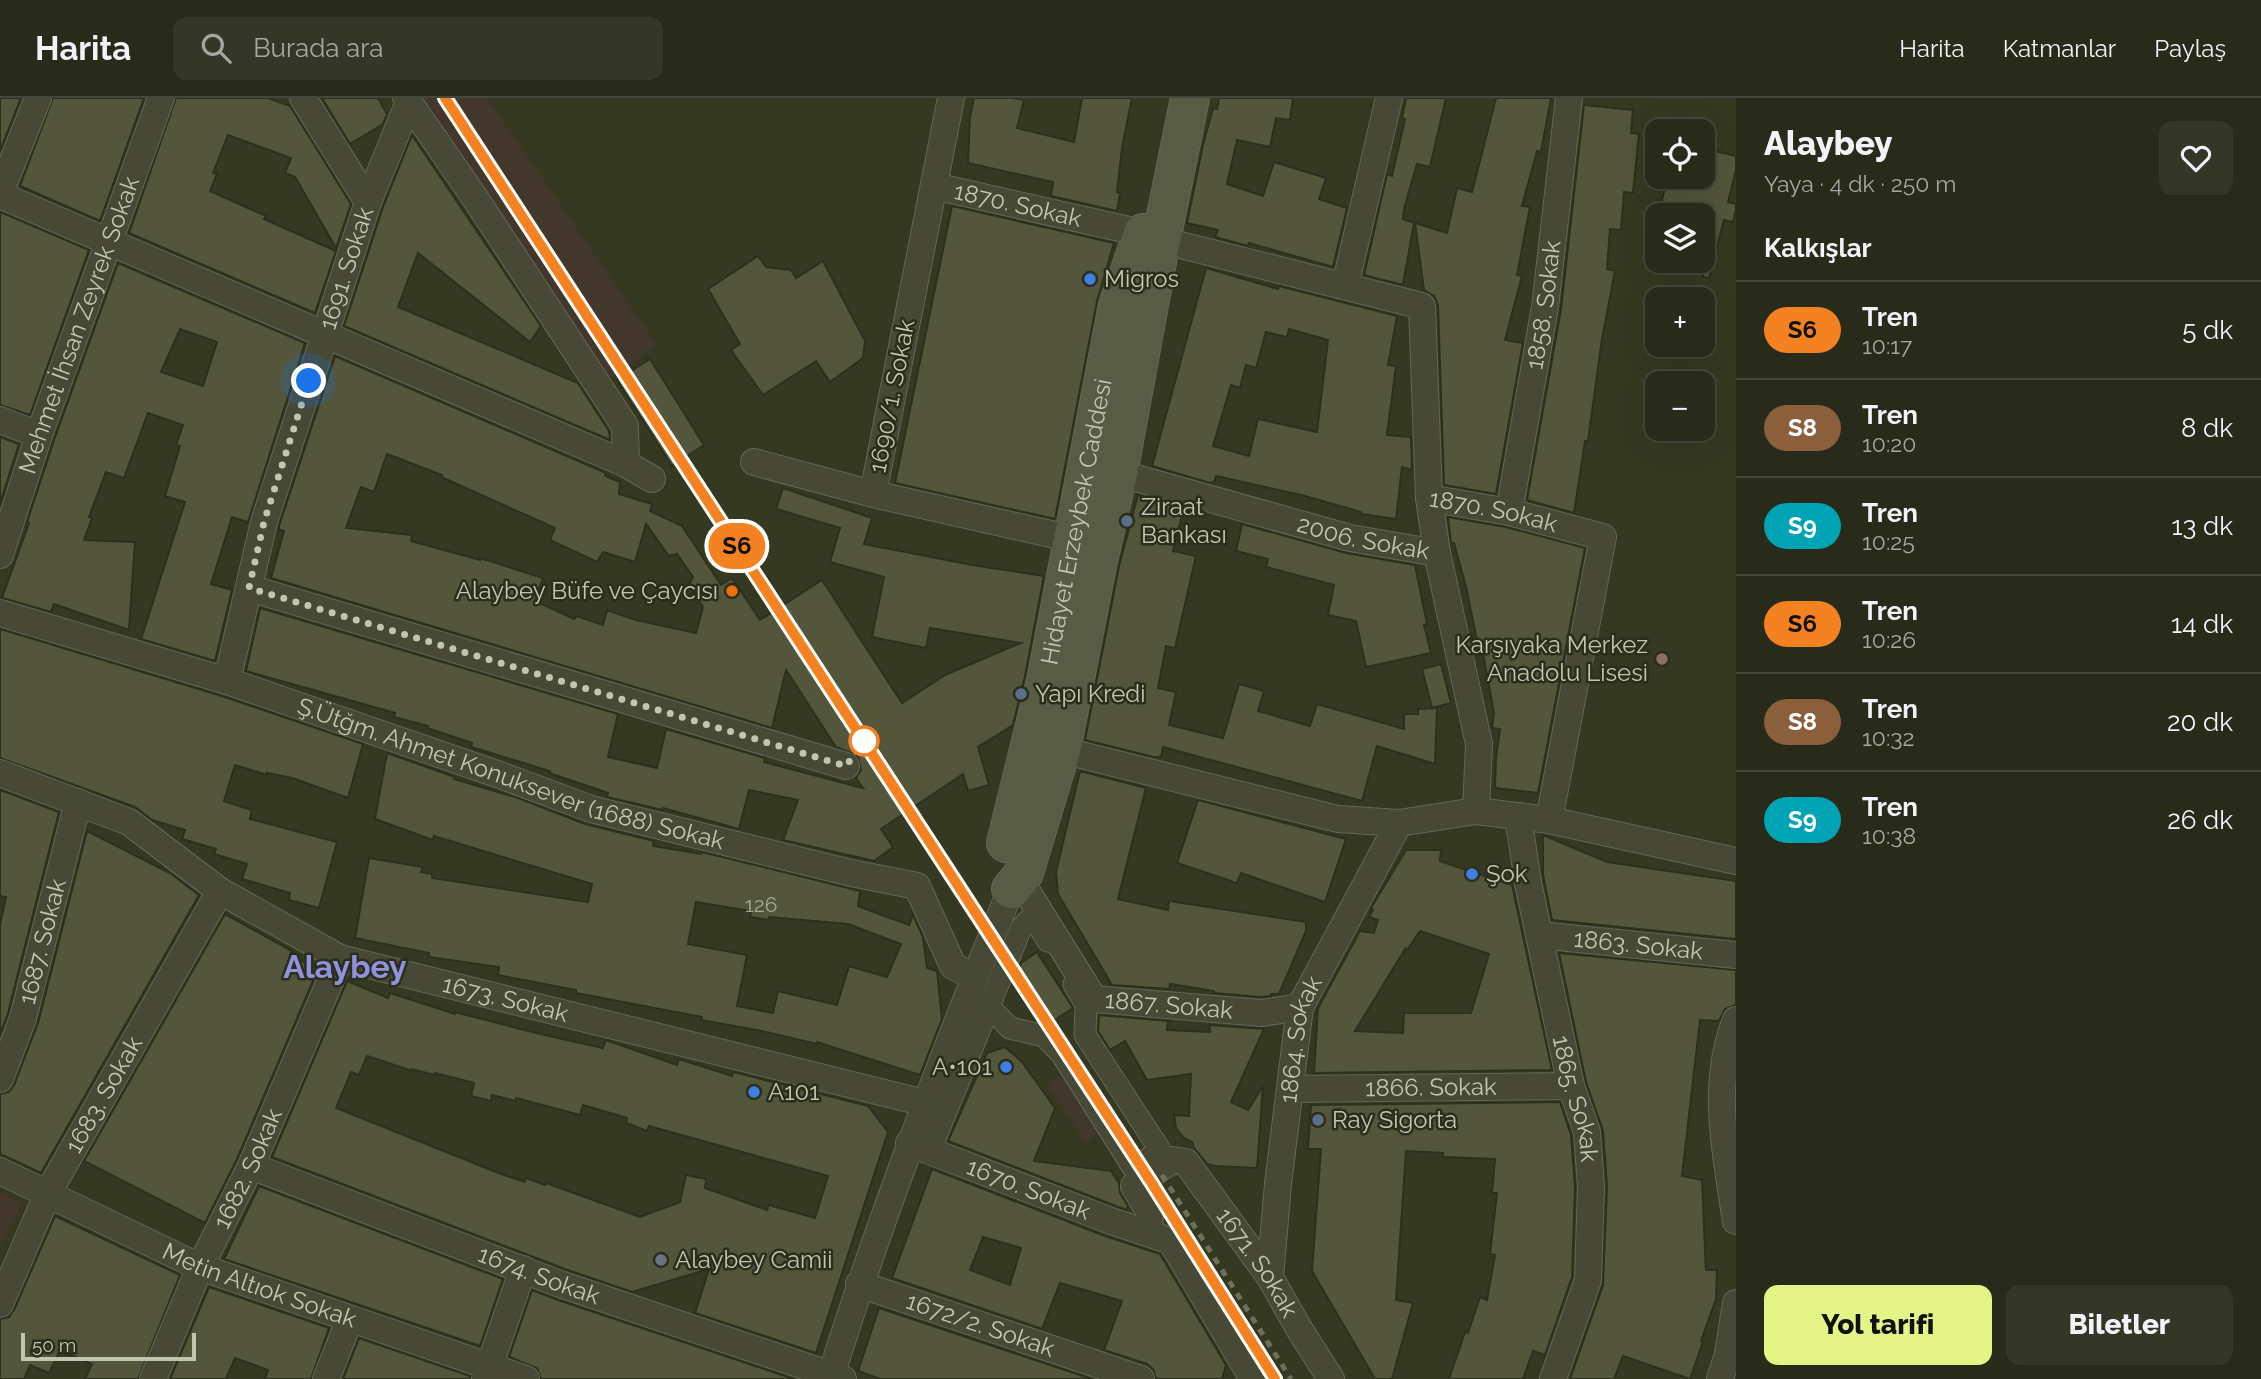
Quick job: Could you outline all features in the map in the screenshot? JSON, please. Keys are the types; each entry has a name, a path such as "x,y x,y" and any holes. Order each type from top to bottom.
{"main road":[{"name":"Hidayet Erzeybek Caddesi","path":"1011,889 1024,873 1060,750 1118,473 1172,98"},
{"name":"Hidayet Erzeybek Caddesi","path":"1011,889 1003,855 1046,681 1118,305 1152,237 1190,98"}],"street":[{"path":"38,98 0,194 626,464 652,479"},
{"name":"Mehmet İhsan Zeyrek Sokak","path":"0,555 39,435 160,98"},
{"path":"303,98 368,202"},
{"name":"1690/1. Sokak","path":"951,98 873,494 1073,540"},
{"path":"1345,286 1389,98"},
{"name":"1858. Sokak","path":"1509,512 1545,307 1569,98"},
{"path":"408,100 625,426 626,464"},
{"name":"1691. Sokak","path":"227,681 264,522 368,202 408,100"},
{"name":"1870. Sokak","path":"934,186 1152,237 1422,306 1429,498 1509,512 1604,537 1549,820"},
{"path":"0,420 39,435"},
{"path":"754,462 873,494"},
{"name":"2006. Sokak","path":"1118,473 1350,538 1437,553 1479,744 1476,811"},
{"path":"1429,498 1437,553"},
{"path":"249,588 846,766"},
{"name":"Ş.Ütğm. Ahmet Konuksever (1688) Sokak","path":"0,613 227,681 591,809 851,873 917,886 953,966 975,977"},
{"path":"1060,750 1338,819 1399,823 1476,811 1549,820 1736,861"},
{"name":"1673. Sokak","path":"0,773 129,822 220,891 340,958 925,1103"},
{"name":"1687. Sokak","path":"0,1079 23,1018 78,802"},
{"name":"1865. Sokak","path":"1518,816 1570,1086 1587,1132 1591,1187 1588,1280 1553,1379"},
{"name":"1864. Sokak","path":"1270,1277 1278,1184 1300,1007 1399,823"},
{"path":"920,1147 925,1103 1011,889"},
{"name":"1867. Sokak","path":"1011,889 1028,893 1094,999 1262,1013 1300,1007"},
{"name":"1683. Sokak","path":"0,1304 48,1193 220,891"},
{"path":"835,1378 859,1284 920,1147 988,1006 1021,928 1029,920 1039,927 1086,1005 1085,1035 1160,1150 1135,1168 1062,1053 1044,1037 1010,1028 988,1006"},
{"name":"1863. Sokak","path":"1539,935 1736,955"},
{"name":"1682. Sokak","path":"153,1379 200,1267 251,1166 340,958"},
{"path":"1736,1020 1729,1038 1721,1108 1732,1161 1736,1221"},
{"name":"1866. Sokak","path":"1291,1089 1570,1086"},
{"name":"1670. Sokak","path":"920,1147 1098,1216 1149,1232"},
{"name":"1671. Sokak","path":"1149,1232 1150,1213 1134,1186 1172,1160 1186,1162 1270,1277 1331,1379"},
{"name":"1674. Sokak","path":"251,1166 560,1284 835,1378"},
{"name":"Metin Altıok Sokak","path":"0,1171 200,1267 350,1319 487,1373 526,1379"},
{"path":"1149,1232 1171,1241 1253,1379"},
{"path":"487,1373 523,1269"},
{"name":"1672/2. Sokak","path":"859,1284 1140,1379"},
{"path":"1728,1363 1736,1303"},
{"path":"326,1379 350,1319"}],"shaded area":[{"path":"423,98 487,98 656,344 605,383"},
{"path":"1064,1073 1104,1126 1086,1143 1047,1084"},
{"path":"0,1192 22,1204 0,1247"}],"building":[{"path":"0,98 21,98 0,151"},
{"path":"53,98 144,98 100,221 20,186"},
{"path":"176,98 268,98 290,106 351,204 336,248 295,177 285,173 291,158 228,135 213,173 217,174 210,191 336,251 315,313 129,233"},
{"path":"322,98 378,98 387,114 383,124 350,144"},
{"path":"974,98 1024,100 1017,128 1074,142 1082,98 1132,98 1122,148 1117,211 1051,196 1053,182 968,163 970,117"},
{"path":"1219,98 1293,98 1290,120 1276,118 1270,147 1237,140 1227,184 1263,196 1274,162 1326,178 1319,199 1347,208 1333,267 1249,243 1248,246 1215,237 1218,230 1187,223 1203,145 1213,108 1217,109"},
{"path":"1406,98 1446,98 1430,167 1417,164 1404,209 1403,219 1414,223 1403,285 1364,275 1387,174 1392,176 1405,119 1402,118"},
{"path":"1496,98 1551,98 1541,152 1537,151 1522,206 1530,207 1517,275 1522,276 1505,340 1523,343 1496,494 1444,485 1438,305 1434,296 1424,290 1415,223 1447,233 1457,188 1472,192"},
{"path":"1584,105 1633,110 1631,133 1639,134 1633,193 1624,192 1621,230 1610,229 1607,269 1615,271 1574,513 1527,500 1561,309"},
{"path":"412,135 541,326 530,342 418,253 398,307 578,383 609,431 610,440 344,326 383,207"},
{"path":"1715,151 1736,156 1736,170 1728,202 1736,204 1736,209 1733,222 1724,220 1715,255 1715,203 1661,203 1665,189 1715,189"},
{"path":"952,206 1114,243 1097,301 1055,519 895,483"},
{"path":"0,212 89,250 30,415 0,405"},
{"path":"758,256 766,267 791,270 796,278 823,261 865,341 863,358 830,382 816,361 763,395 731,350 740,344 708,289"},
{"path":"118,263 305,343 249,519 247,522 232,517 211,584 232,590 215,661 141,639 185,502 165,496 180,446 176,445 183,425 148,413 124,478 106,472 89,517 92,518 84,540 135,542 129,630 54,604 51,612 2,598 29,523 27,522","holes":["180,329 217,342 203,386 161,372"]},
{"path":"1206,268 1278,289 1279,286 1397,316 1388,365 1396,366 1387,435 1411,437 1412,470 1402,467 1396,519 1361,514 1305,496 1216,476 1214,482 1210,483 1152,466","holes":["1289,329 1328,340 1317,432 1258,419 1249,456 1213,446 1231,385 1240,388 1246,365 1256,368 1266,332 1287,337"]},
{"path":"335,356 606,473 605,476 620,482 619,494 652,504 650,511 682,526 721,585 732,578 760,620 822,580 902,703 945,675 1021,643 930,628 926,648 872,637 884,577 830,562 840,528 776,509 783,488 872,518 864,544 1044,576 1013,725 978,747 989,785 968,791 963,774 881,829 893,847 874,861 783,840 798,800 749,790 739,829 663,808 607,797 608,793 549,773 550,771 471,747 472,743 427,728 428,726 394,717 395,713 246,671 260,608 618,714 608,757 657,768 666,729 765,758 764,762 863,788 856,778 861,770 858,756 836,747 786,670 772,728 271,578 284,531 279,529","holes":["387,454 442,475 441,477 555,528 550,540 597,562 603,552 635,562 646,524 669,556 677,554 693,577 689,584 703,607 696,633 636,620 607,610 603,625 577,616 574,619 535,601 543,578 480,558 411,541 412,535 346,528 361,487 374,492"]},
{"path":"650,359 704,445 672,466 617,380"},
{"path":"0,437 19,444 0,504"},
{"path":"1138,495 1184,508 1173,551 1196,556 1175,648 1166,646 1158,688 1176,692 1169,725 1223,738 1239,684 1264,691 1258,711 1310,726 1317,704 1404,729 1404,714 1418,714 1418,709 1437,708 1435,764 1377,746 1362,801 1163,747 1161,757 1154,757 1085,740 1119,566"},
{"path":"1448,517 1506,527 1585,548 1538,793 1495,788 1500,729 1492,728 1494,713 1483,654 1480,655 1466,587 1454,543 1451,543"},
{"path":"1242,524 1346,553 1415,565 1431,653 1366,667 1356,621 1328,615 1334,585 1266,567 1268,559 1236,551"},
{"path":"0,629 222,696 363,744 348,798 292,778 267,775 235,765 224,801 252,810 250,819 337,842 319,908 289,900 290,893 242,879 247,864 214,854 216,849 182,839 185,830 152,820 135,807 0,758"},
{"path":"1441,664 1451,703 1432,708 1422,669"},
{"path":"387,753 585,824 654,841 653,846 701,854 702,852 860,891 858,906 909,925 913,915 923,937 927,968 937,971 942,1019 920,1075 817,1042 576,993 576,990 498,975 499,967 429,957 429,953 355,938 369,858 423,867 421,872 432,874 432,878 588,902 592,884 434,836 433,840 375,819","holes":["696,902 751,911 750,917 768,920 769,917 848,924 901,944 887,977 849,966 837,1005 778,991 773,1013 737,1006 747,955 688,944"]},
{"path":"1080,771 1146,788 1118,899 1168,910 1169,901 1306,922 1306,931 1279,994 1261,997 1214,993 1170,984 1169,989 1112,985 1058,894 1056,872"},
{"path":"0,790 59,812 8,1013 0,1034 0,925 6,897 0,896"},
{"path":"1198,800 1346,839 1325,902 1241,873 1237,883 1177,863"},
{"path":"87,831 170,873 199,895 41,1173 0,1154 0,1094 9,1092 14,1085 38,1023"},
{"path":"1543,835 1607,862 1736,881 1736,939 1552,920 1543,875"},
{"path":"1406,850 1441,850 1440,861 1512,885 1552,1070 1314,1073 1318,1008 1360,931 1374,933 1378,920 1369,917 1373,910 1371,908","holes":["1420,931 1489,954 1471,1013 1404,1013 1403,1033 1355,1031 1405,949 1405,953"]},
{"path":"225,914 292,951 290,955 318,969 237,1159 205,1223 84,1161"},
{"path":"1037,952 1073,1008 1049,1024 1037,1021 1012,984 1021,963"},
{"path":"1559,953 1736,970 1736,1005 1725,1009 1719,1021 1700,1020 1682,1176 1702,1180 1706,1270 1717,1270 1716,1299 1690,1379 1623,1356 1614,1379 1570,1379 1603,1285 1607,1186 1603,1131 1586,1082"},
{"path":"347,981 388,998 390,993 455,1014 603,1048 606,1040 677,1065 679,1059 732,1076 733,1072 868,1106 888,1132 816,1353 695,1313 709,1269 632,1292 272,1157","holes":["367,1056 412,1071 435,1073 474,1083 471,1096 491,1101 492,1095 516,1101 516,1098 580,1115 583,1105 627,1118 626,1123 647,1131 649,1126 828,1176 815,1218 769,1205 767,1210 705,1188 706,1179 686,1175 680,1202 640,1217 546,1183 545,1185 526,1178 525,1182 501,1174 336,1108 351,1072 359,1075"]},
{"path":"1099,1015 1168,1021 1167,1030 1210,1032 1210,1025 1264,1029 1231,1102 1248,1110 1263,1086 1257,1168 1207,1164 1192,1142 1184,1138 1176,1128 1174,1115 1189,1116 1191,1074 1147,1080 1125,1041 1110,1050 1098,1031"},
{"path":"1005,1047 1022,1062 1055,1108 1034,1161 1111,1171 1128,1206 1126,1210 948,1141 987,1053"},
{"path":"1560,1102 1571,1135 1575,1187 1572,1277 1545,1355 1533,1351 1523,1379 1449,1379 1480,1297 1487,1300 1495,1255 1490,1254 1497,1193 1492,1193 1495,1159 1443,1157 1443,1153 1406,1151 1396,1300 1413,1303 1392,1379 1375,1379 1312,1271 1321,1149 1308,1149 1311,1105"},
{"path":"932,1169 1105,1236 1160,1254 1226,1365 1222,1379 1156,1379 1153,1369 1147,1364 1104,1350 1122,1301 1060,1283 1042,1329 892,1278","holes":["983,1237 1021,1248 1010,1285 970,1270"]},
{"path":"259,1186 503,1279 480,1346 224,1259"},
{"path":"55,1216 180,1275 138,1379 85,1379 92,1364 60,1350 49,1373 30,1365 24,1379 0,1379 0,1319 9,1317 14,1310"},
{"path":"209,1287 329,1328 311,1379 265,1379 268,1370 235,1358 226,1379 170,1379"},
{"path":"532,1290 794,1379 541,1379 537,1368 509,1357"},
{"path":"879,1308 1092,1379 880,1379 858,1371"},
{"path":"359,1338 470,1376 470,1379 343,1379"}],"railway":[{"path":"1162,1175 1291,1379"},
{"path":"1151,1182 1275,1379"}],"train":[{"name":"S6","path":"445,98 1151,1182 1275,1379"}],"place":[{"name":"Migros","path":"1090,279"},
{"name":"Ziraat Bankası","path":"1127,521"},
{"name":"Alaybey Büfe ve Çaycısı","path":"732,591"},
{"name":"Karşıyaka Merkez Anadolu Lisesi","path":"1662,659"},
{"name":"Yapı Kredi","path":"1021,694"},
{"name":"Şok","path":"1472,874"},
{"name":"A•101","path":"1006,1067"},
{"name":"A101","path":"754,1092"},
{"name":"Ray Sigorta","path":"1318,1120"},
{"name":"Alaybey Camii","path":"661,1260"}],"district":[{"name":"Alaybey","path":"345,967"}],"route":[{"path":"309,381 264,522 249,588 846,766 864,741"}]}
